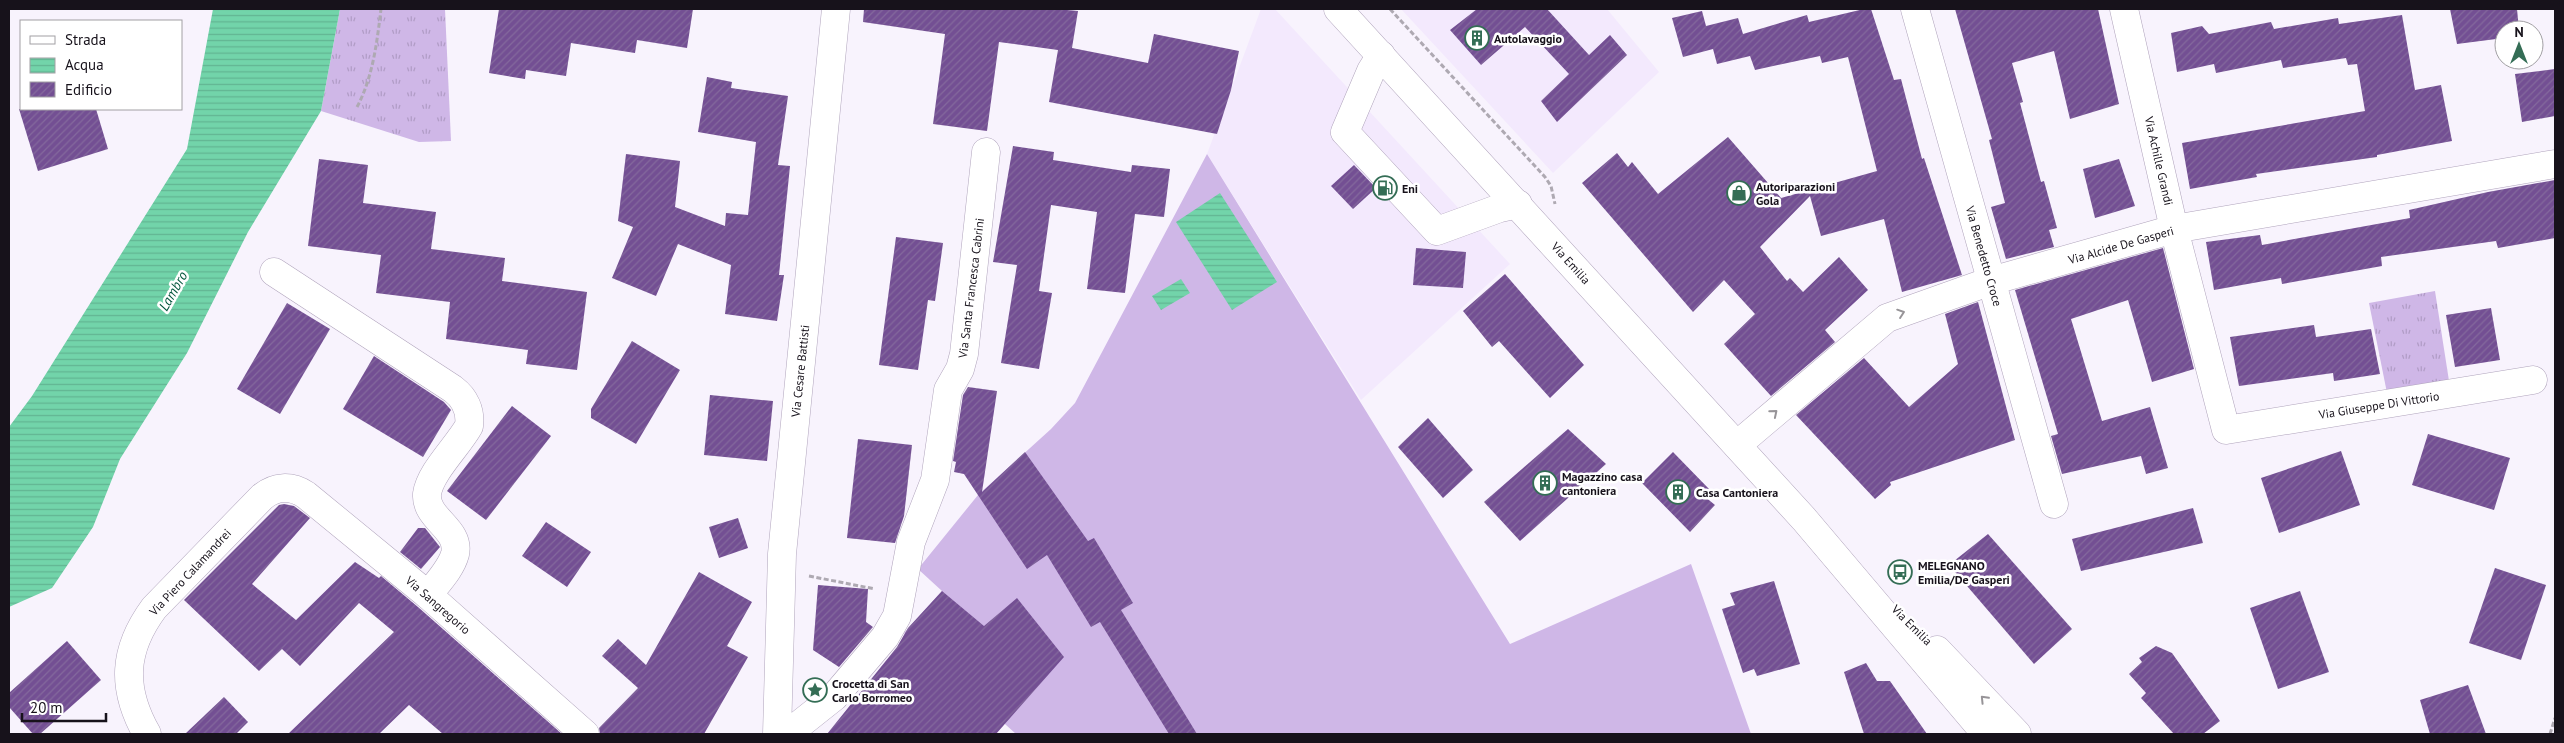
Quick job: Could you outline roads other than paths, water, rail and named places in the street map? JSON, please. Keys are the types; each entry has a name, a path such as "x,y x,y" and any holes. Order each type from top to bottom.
{"street":[{"name":"Via Cesare Battisti","path":"778,734 782,554 836,9"},
{"name":"Via Emilia","path":"1338,9 1804,519 1986,734"},
{"name":"Via Benedetto Croce","path":"1914,9 2054,504"},
{"name":"Via Achille Grandi","path":"2124,9 2174,229 2226,430"},
{"path":"1381,55 1371,71 1345,132 1437,231 1500,208 1518,204"},
{"name":"Via Santa Francesca Cabrini","path":"778,734 813,715 842,688 891,627 903,595 912,542 935,480 948,390 960,369 964,354 986,152"},
{"name":"Via Alcide De Gasperi","path":"1737,445 1887,318 1991,281 2174,229 2555,164"},
{"path":"274,272 453,389 467,406 469,426 434,477 428,492 429,506 433,514 450,532 456,546 452,561 428,595"},
{"name":"Via Giuseppe Di Vittorio","path":"2226,430 2533,380"},
{"name":"Via Sangregorio","path":"283,487 306,495 428,595 585,734"},
{"name":"Via Piero Calamandrei","path":"147,734 136,711 129,683 130,654 136,636 154,608 262,497 274,489 283,487"},
{"name":"Via Emilia","path":"1804,519 1922,634 2018,734"}],"water":[{"name":"Lambro","path":"213,9 340,9 321,111 248,232 187,353 120,459 93,527 52,588 9,607 9,427 32,396 187,149"},
{"path":"1220,193 1277,282 1232,310 1176,222"},
{"path":"1181,279 1190,293 1161,310 1152,296"}],"place":[{"name":"Autolavaggio","path":"1477,38"},
{"name":"Eni","path":"1385,188"},
{"name":"Autoriparazioni Gola","path":"1739,193"},
{"name":"Magazzino casa cantoniera","path":"1545,483"},
{"name":"Casa Cantoniera","path":"1678,492"},
{"name":"MELEGNANO Emilia/De Gasperi","path":"1900,572"},
{"name":"Crocetta di San Carlo Borromeo","path":"815,690"}]}
